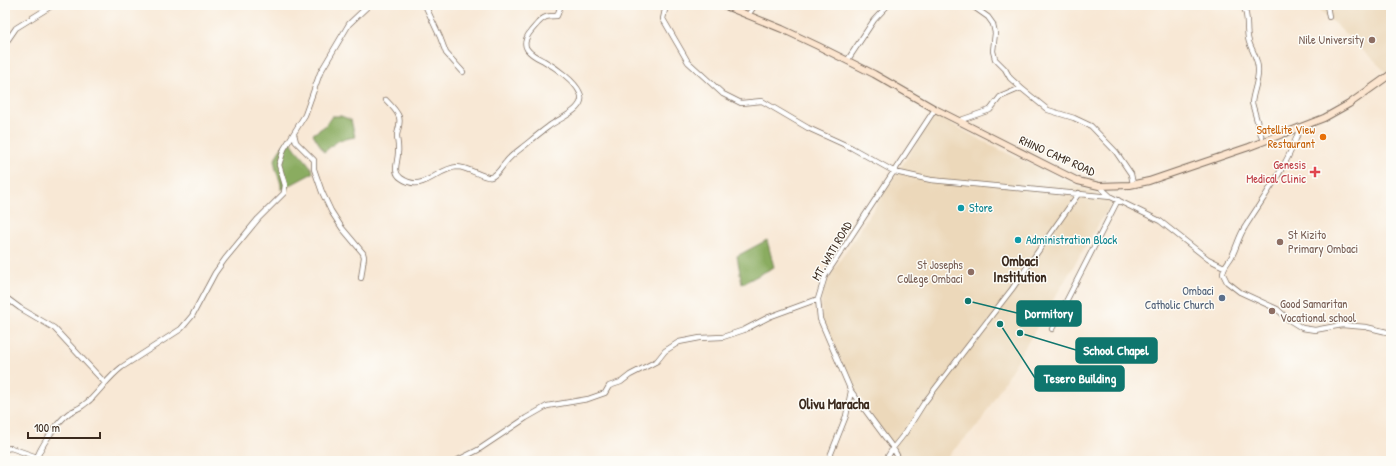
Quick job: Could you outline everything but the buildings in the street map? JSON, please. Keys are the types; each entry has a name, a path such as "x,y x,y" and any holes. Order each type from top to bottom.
{"main road":[{"name":"RHINO CAMP ROAD","path":"723,5 788,32 847,61 935,109 1054,169 1078,180 1099,186 1113,187 1149,181 1263,142 1324,118 1349,104 1391,74"}],"street":[{"path":"5,44 16,28 53,5"},
{"path":"5,449 11,448 36,459 56,426 63,418 77,410 89,400 122,367 181,329 187,323 198,306 215,273 225,259 258,219 284,193 285,185 279,165 284,149 305,114 320,72 349,24 369,5"},
{"path":"424,5 440,37 446,53 463,72"},
{"path":"386,100 398,114 400,121 397,136 398,154 395,168 400,178 409,182 417,183 434,178 450,169 459,167 470,169 486,177 494,176 517,151 550,124 567,115 580,104 580,92 574,84 545,61 536,57 527,49 526,45 526,38 543,17 557,16 561,5"},
{"path":"666,5 663,19 688,62 723,94 741,103 762,101 808,128 852,148 895,172 932,180 1111,197 1160,221 1208,259 1224,267"},
{"path":"748,15 755,5"},
{"path":"847,61 874,20 888,5"},
{"path":"971,5 988,17 993,24 995,33 993,51 995,59 1005,69 1010,78 1048,110 1074,118 1092,126 1116,152 1131,174 1133,184"},
{"path":"1243,5 1247,13 1249,41 1259,70 1257,86 1252,96 1252,103 1263,142"},
{"path":"1327,5 1329,17"},
{"path":"958,121 990,110 1000,97 1021,88"},
{"name":"MT. WATI ROAD","path":"900,461 893,448 852,391 820,319 818,300 825,276 895,172 935,109"},
{"path":"1300,127 1295,142 1281,170 1245,227 1232,257 1224,267 1223,274 1227,282 1240,292 1276,309 1289,320 1302,328 1315,330 1342,324 1366,327 1391,333"},
{"path":"294,134 296,142 314,160 313,167 331,211 342,228 363,253 364,257 361,278"},
{"path":"1099,186 1111,197"},
{"path":"885,461 924,403 1012,289 1080,194"},
{"path":"1052,329 1118,200"},
{"path":"5,297 20,308 54,328 105,383"},
{"path":"456,461 478,450 547,406 605,393 609,386 622,382 630,375 657,361 665,351 680,342 700,338 723,337 744,330 769,317 818,300"},
{"path":"828,461 846,416 852,391"}],"shaded area":[{"name":"Nile University","path":"1319,5 1391,5 1391,70 1387,73 1321,11"},
{"path":"935,115 992,146 1112,202 979,424 943,461 900,461 850,380 822,318 821,299 827,280"}],"green space":[{"path":"332,116 341,116 351,120 355,137 339,140 324,152 313,134 325,126"},
{"path":"288,140 291,141 311,167 313,172 281,190 281,183 276,169 275,159"},
{"path":"767,240 774,267 742,284 737,256"}],"place":[{"name":"Nile University","path":"1372,40"},
{"name":"Satellite View Restaurant","path":"1323,137"},
{"name":"Genesis Medical Clinic","path":"1315,172"},
{"name":"Store","path":"961,208"},
{"name":"Administration Block","path":"1018,240"},
{"name":"St Kizito Primary Ombaci","path":"1280,242"},
{"name":"St Josephs College Ombaci","path":"971,272"},
{"name":"Ombaci Catholic Church","path":"1222,298"},
{"name":"Dormitory","path":"968,301"},
{"name":"Good Samaritan Vocational school","path":"1272,311"},
{"name":"Tesero Building","path":"1000,324"},
{"name":"School Chapel","path":"1020,333"}],"district":[{"name":"Ombaci Institution","path":"1020,270"},
{"name":"Olivu Maracha","path":"834,404"}]}
